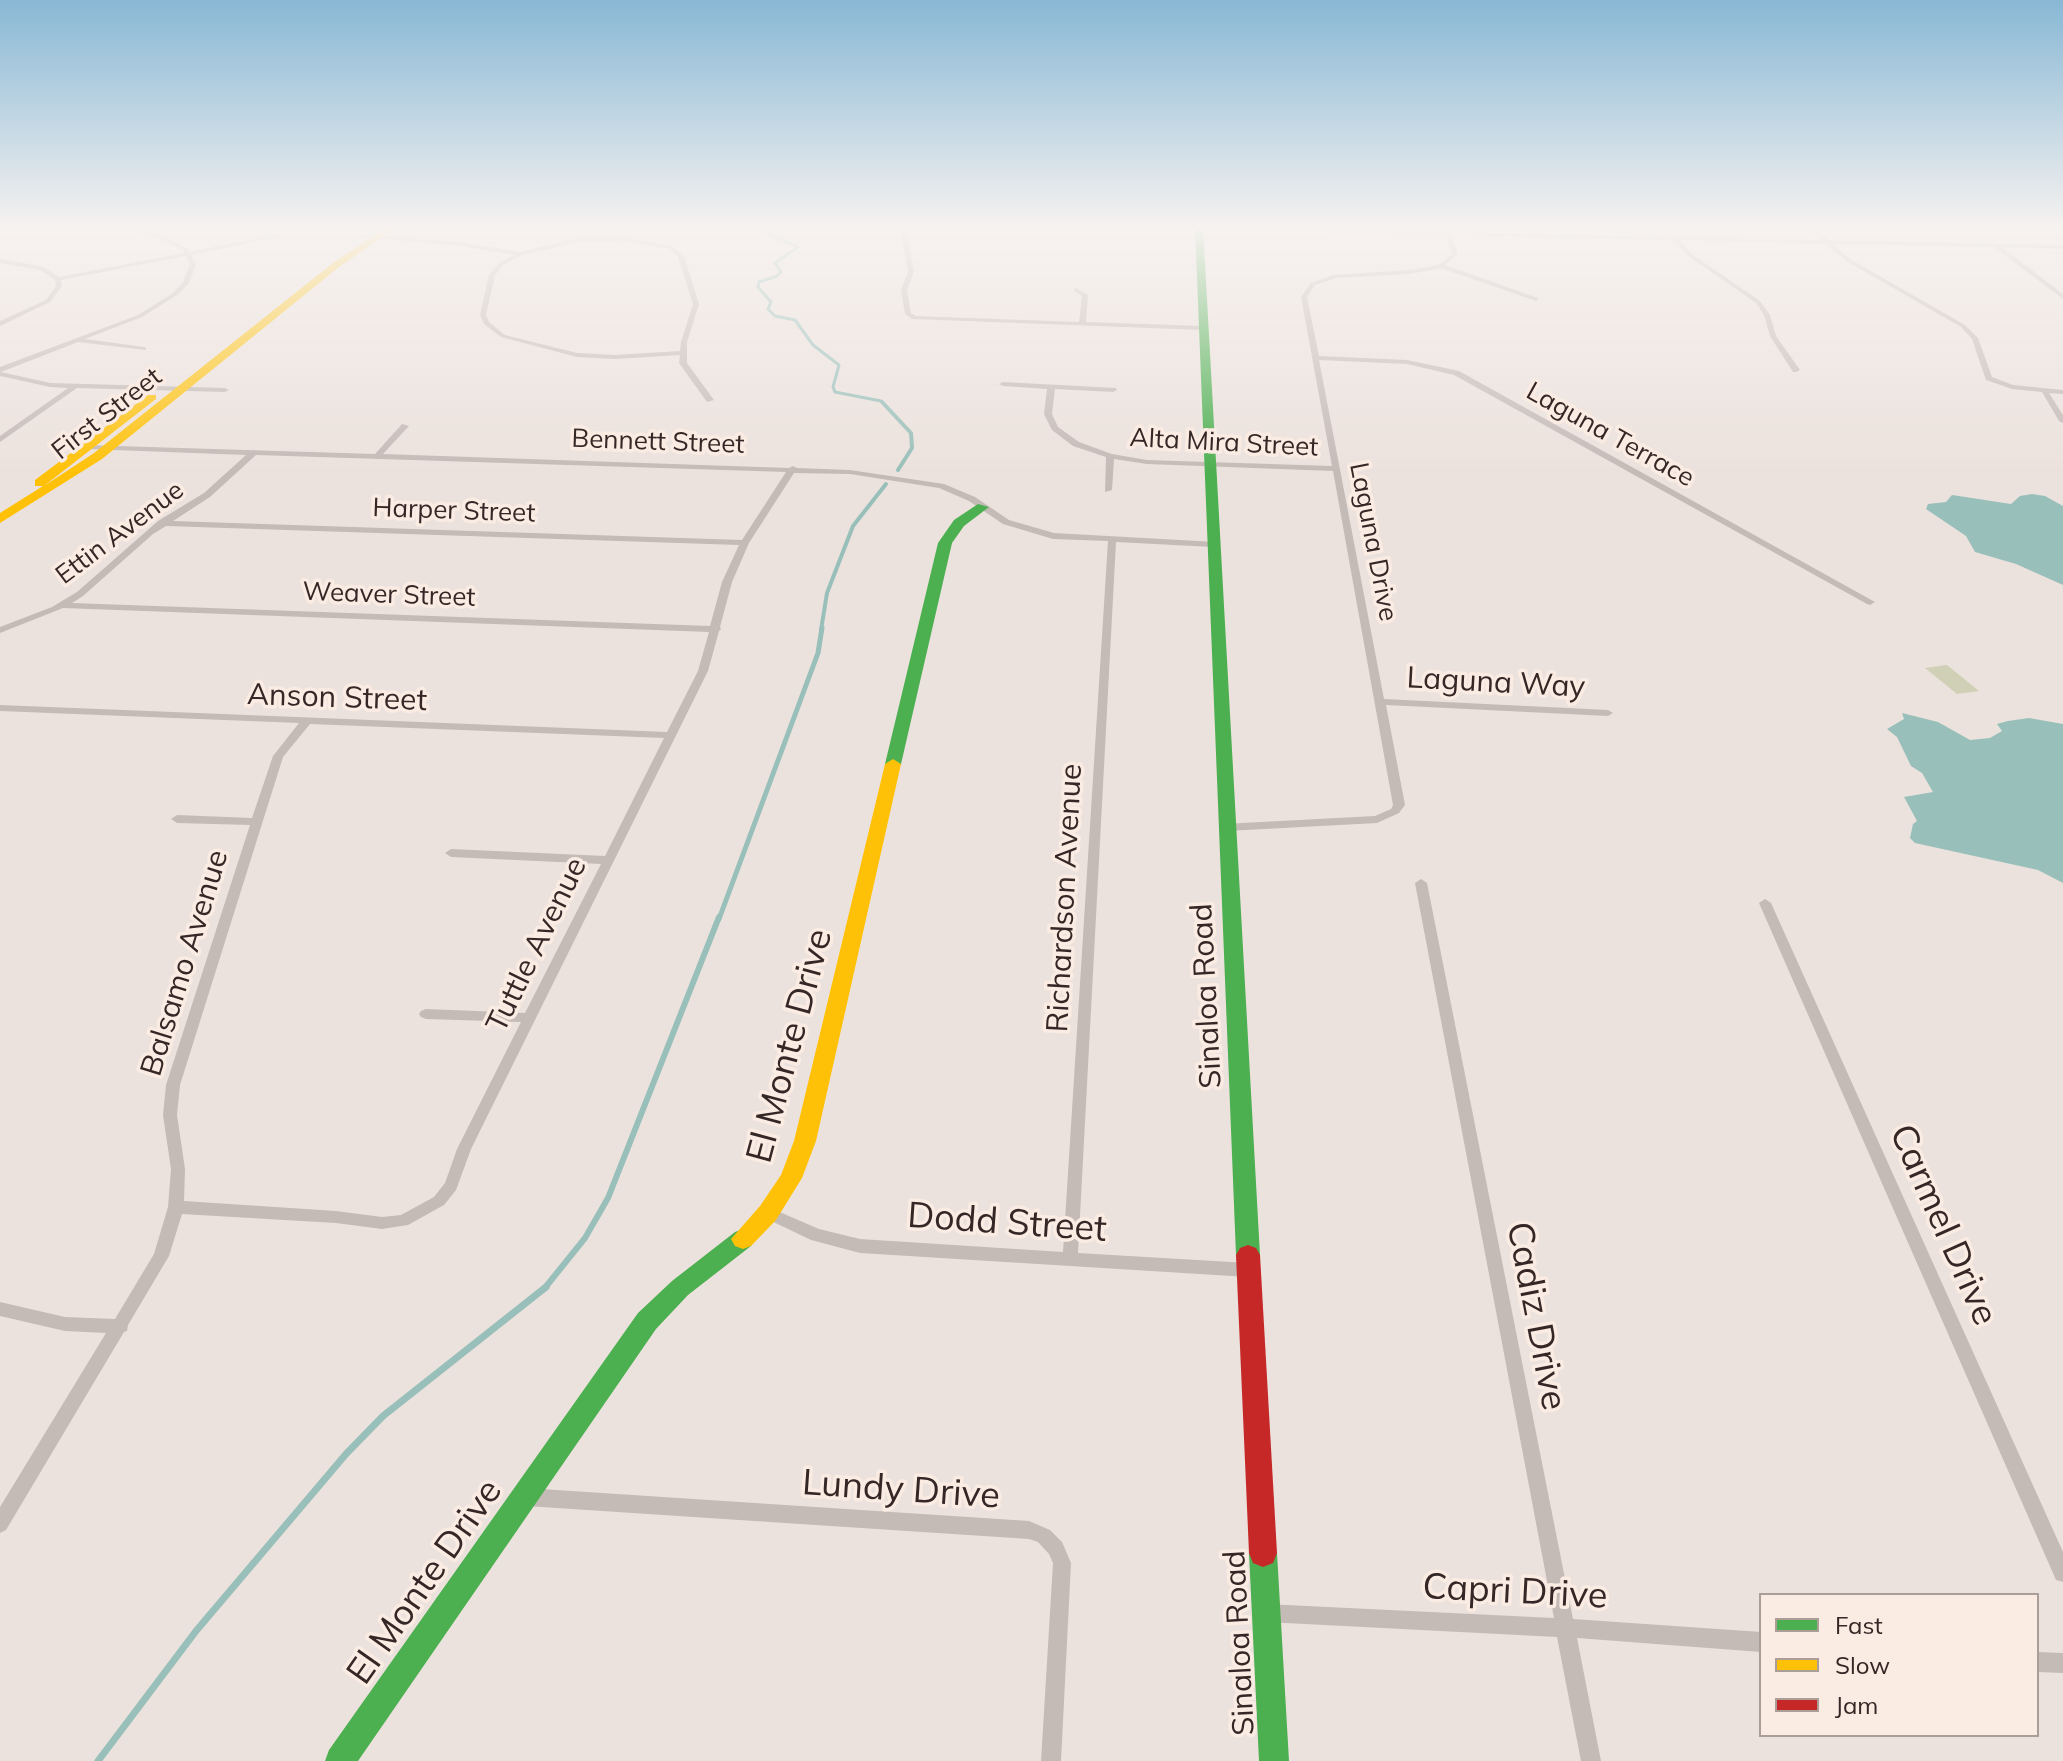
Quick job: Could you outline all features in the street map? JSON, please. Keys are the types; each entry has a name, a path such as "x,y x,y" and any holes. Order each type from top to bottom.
{"street":[{"path":"0,324 31,309"},
{"path":"0,372 81,341 151,309"},
{"name":"First Street","path":"0,507 172,389 278,309"},
{"path":"484,309 483,315 493,331 515,341 577,355 615,357 682,353"},
{"path":"695,309 682,353 687,371 710,400"},
{"path":"908,309 910,316 926,320 1203,328"},
{"path":"1082,324 1084,309"},
{"name":"Sinaloa Road","path":"1202,309 1274,1761"},
{"name":"Laguna Drive","path":"1227,827 1329,824 1377,819 1395,811 1399,798 1306,309"},
{"path":"1763,309 1773,336 1796,370"},
{"path":"1934,309 1963,326 1975,338 1989,378 2012,387 2063,392"},
{"path":"81,341 144,349"},
{"name":"Laguna Terrace","path":"1315,358 1407,362 1456,373 1870,602"},
{"path":"0,372 28,382 75,386 225,390"},
{"path":"1003,384 1113,390"},
{"path":"0,440 75,386"},
{"name":"Alta Mira Street","path":"1051,388 1048,414 1055,428 1076,444 1110,456 1147,462 1336,469"},
{"name":"First Street","path":"0,519 67,479 109,448 172,389"},
{"path":"2044,390 2063,421"},
{"path":"378,455 405,426"},
{"name":"Bennett Street","path":"88,447 850,472 923,482 957,492 1006,522 1036,532 1112,540 1213,544"},
{"name":"Ettin Avenue","path":"0,630 61,605 95,583 161,523 207,495 254,452"},
{"path":"1108,490 1110,456"},
{"name":"Tuttle Avenue","path":"176,1207 336,1217 382,1223 403,1221 426,1211 451,1186 464,1149 703,671 727,582 745,543 793,468"},
{"name":"El Monte Drive","path":"350,1758 523,1497 647,1321 680,1288 739,1243 768,1213 791,1178 805,1141 945,543 959,523 983,507"},
{"name":"Harper Street","path":"161,523 745,543"},
{"name":"Richardson Avenue","path":"1070,1259 1112,540"},
{"name":"Weaver Street","path":"61,605 716,629"},
{"name":"Laguna Way","path":"1381,702 1608,713"},
{"name":"Anson Street","path":"0,708 671,735"},
{"name":"Balsamo Avenue","path":"0,1524 161,1256 176,1207 178,1169 170,1115 173,1085 278,756 307,720"},
{"path":"177,819 255,822"},
{"path":"451,853 607,860"},
{"name":"Cadiz Drive","path":"1421,883 1591,1761"},
{"name":"Carmel Drive","path":"1765,903 2063,1573"},
{"path":"426,1014 529,1018"},
{"name":"Dodd Street","path":"768,1213 816,1235 860,1246 1248,1270"},
{"path":"0,1309 65,1324 121,1326"},
{"name":"Lundy Drive","path":"523,1497 1013,1529 1044,1536 1056,1548 1062,1563 1051,1761"},
{"name":"Capri Drive","path":"1266,1613 1565,1628 1759,1642"},
{"path":"2039,1662 2063,1663"}],"green space":[{"path":"1947,665 1979,691 1957,694 1925,668"}],"water":[{"path":"1952,495 2011,504 2020,496 2045,496 2063,506 2063,585 2016,564 1975,552 1966,536 1926,509 1928,504 1946,502"},
{"path":"1902,713 1938,722 1970,740 1990,738 2002,731 1997,724 2008,721 2029,718 2063,724 2063,883 2038,870 1915,843 1910,838 1913,824 1917,821 1904,797 1933,792 1922,773 1911,766 1897,737 1887,729 1904,719"}],"waterway":[{"path":"768,309 775,316 795,320 813,345 839,365 833,387 835,392 882,402"},
{"path":"882,402 911,433 912,448 898,470"},
{"path":"821,630 827,593 853,526 886,484"},
{"path":"719,919 818,653 822,628"},
{"path":"545,1288 585,1238 608,1198 719,917"},
{"path":"98,1761 196,1631 346,1454 383,1416 545,1288"}],"traffic: fast":[{"path":"1203,309 1248,1255"},
{"path":"893,764 945,543 959,523 983,507"},
{"path":"340,1761 647,1321 680,1288 743,1239"},
{"path":"1263,1553 1274,1761"}],"traffic: slow":[{"path":"0,519 98,456 281,309"},
{"path":"39,483 152,397"},
{"path":"743,1239 768,1213 791,1178 805,1141 893,764"}],"traffic: jam":[{"path":"1248,1255 1263,1553"}]}
